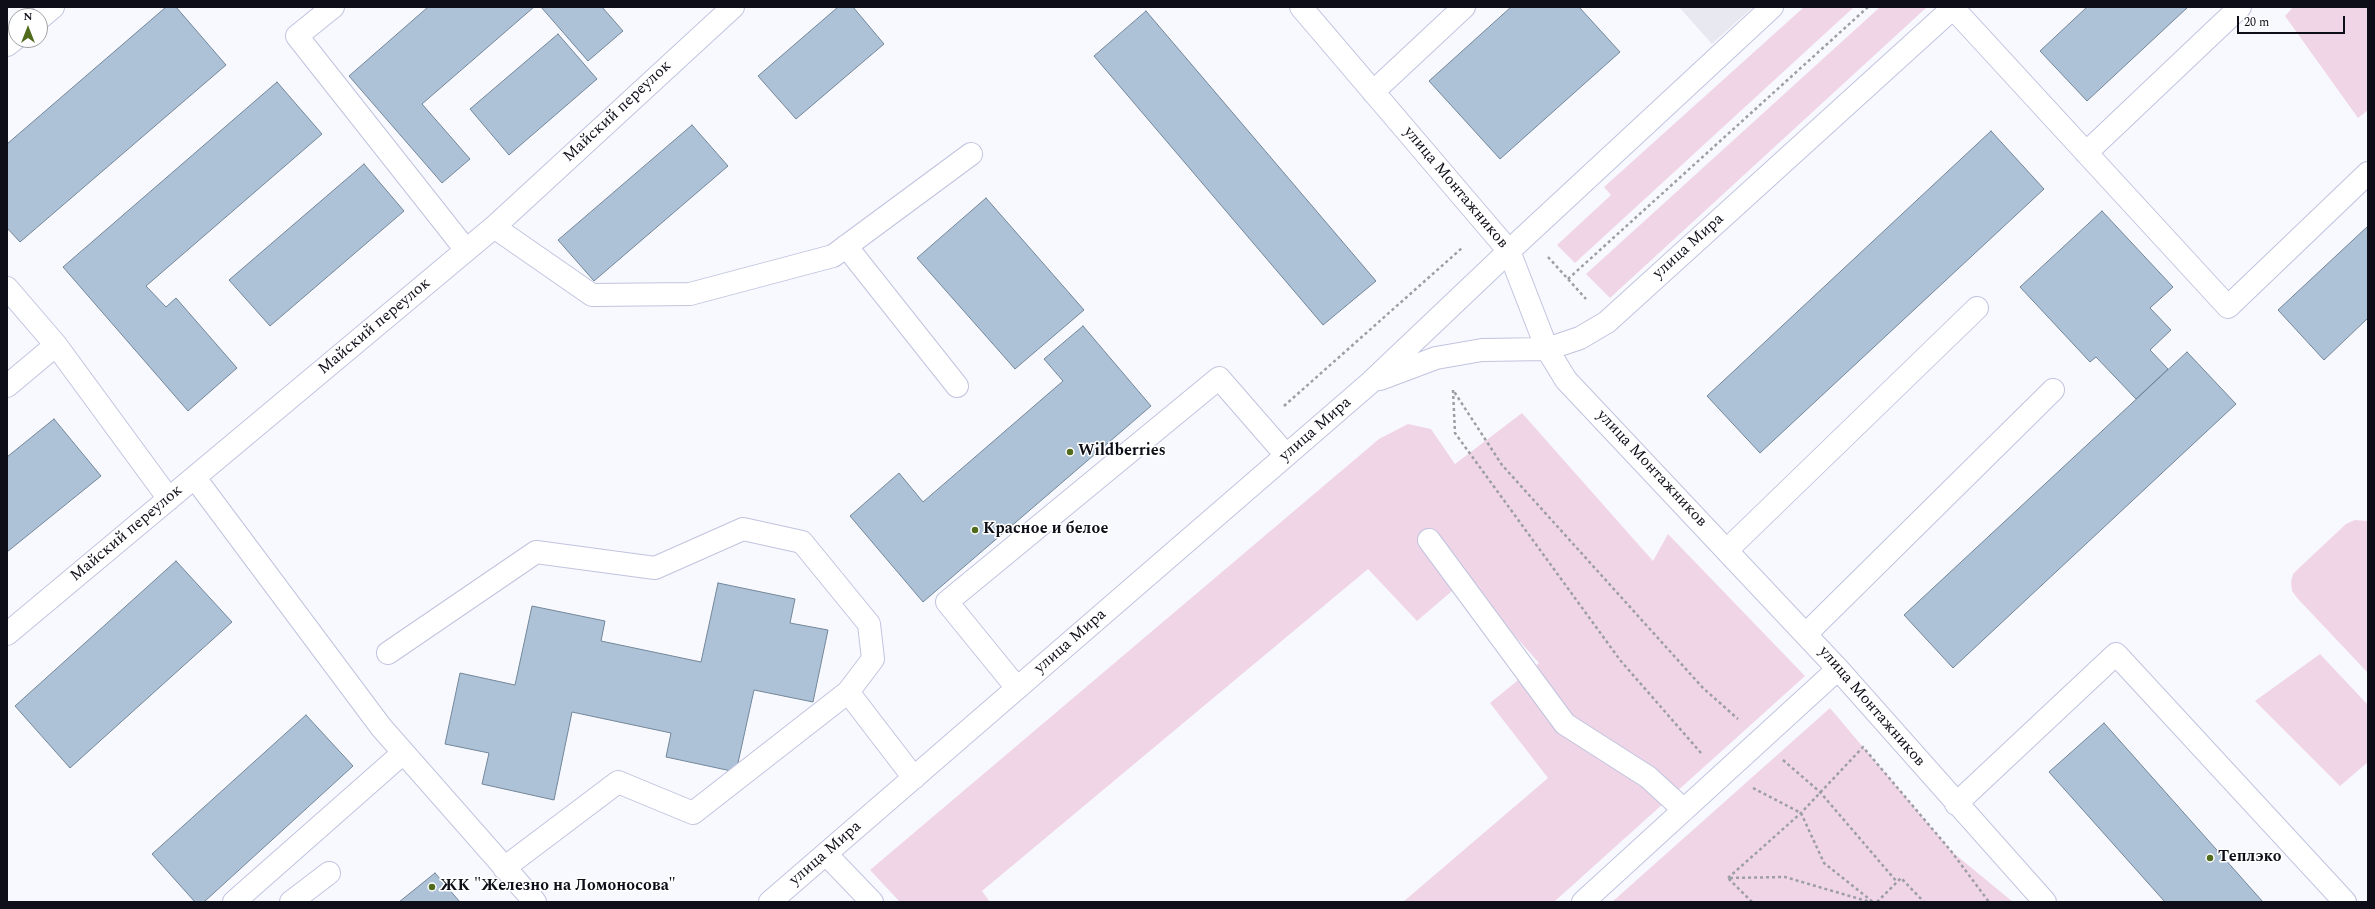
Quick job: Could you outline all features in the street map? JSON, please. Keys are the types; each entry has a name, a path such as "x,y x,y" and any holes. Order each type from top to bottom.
{"street":[{"path":"333,7 297,36 466,250"},
{"name":"Майский переулок","path":"7,634 494,227 733,7"},
{"name":"улица Монтажников","path":"1301,7 1509,251 1547,349 1566,380 1806,634 2045,902"},
{"path":"1373,92 1464,7"},
{"name":"улица Мира","path":"770,902 1371,382 1509,251 1772,7"},
{"path":"2086,153 2240,7"},
{"path":"1954,8 2228,307 2368,174"},
{"name":"улица Мира","path":"1371,382 1436,358 1482,350 1547,349 1580,338 1607,322 1954,8"},
{"path":"494,227 592,295 690,294 832,256 971,154"},
{"path":"846,246 957,386"},
{"path":"7,288 56,345 169,499"},
{"path":"1727,550 1977,308"},
{"path":"7,386 56,345"},
{"path":"1017,688 947,602 1219,378 1286,455"},
{"path":"1806,634 2052,390"},
{"path":"195,478 381,727 535,902"},
{"path":"388,653 536,552 655,568 743,529 802,542 869,624 873,659 848,692 693,813 618,782 504,868"},
{"path":"1429,540 1565,724 1648,777 1684,810"},
{"path":"1956,804 2116,654 2345,902"},
{"path":"1583,902 1838,669"},
{"path":"848,692 914,778"},
{"path":"234,902 403,753"},
{"path":"826,854 872,902"},
{"path":"291,902 330,873"}],"path":[{"path":"1568,279 1868,7"},
{"path":"1261,426 1462,248"},
{"path":"1546,255 1587,300"},
{"path":"1873,902 1824,863 1801,813 1769,798 1726,772 1698,751 1620,660 1455,433 1453,390 1502,465 1703,688 1820,792 1897,882"},
{"path":"1728,878 1801,813 1863,747 1951,851 1989,902"},
{"path":"1728,878 1785,877 1870,902"},
{"path":"1728,878 1752,902"},
{"path":"1877,902 1901,878 1924,902"}],"shaded area":[{"path":"1679,7 1753,7 1712,44"},
{"path":"1804,7 1854,7 1575,263 1557,245 1611,195 1604,187"},
{"path":"1880,7 1927,7 1610,298 1586,274"},
{"path":"2293,7 2368,7 2368,110 2358,118 2285,16"},
{"path":"1522,413 1653,561 1668,534 1805,676 1554,902 1403,902 1548,778 1490,703 1539,663 1465,580 1417,621 1368,569 982,891 990,902 900,902 870,870 1379,439 1408,424 1431,429 1455,464"},
{"path":"2355,520 2368,521 2368,673 2298,599 2292,591 2291,582 2293,574 2299,568 2346,524"},
{"path":"2320,654 2368,705 2368,762 2340,786 2255,701"},
{"path":"1830,708 1951,851 2013,902 1612,902"}],"building":[{"path":"166,7 176,7 226,65 20,242 7,228 7,144"},
{"path":"428,7 534,7 422,104 470,159 442,183 349,76"},
{"path":"541,7 602,7 623,31 588,61"},
{"path":"838,7 853,7 884,44 796,119 758,76"},
{"path":"1511,7 1579,7 1620,52 1500,159 1429,81"},
{"path":"2087,7 2188,7 2087,101 2040,51"},
{"path":"1146,11 1376,281 1323,325 1094,56"},
{"path":"558,34 597,79 509,155 470,109"},
{"path":"277,82 322,134 146,286 166,307 176,298 237,368 188,411 63,267"},
{"path":"692,125 728,166 594,281 558,240"},
{"path":"1991,131 2044,189 1760,453 1707,396"},
{"path":"364,164 404,211 270,326 229,280"},
{"path":"986,198 1084,310 1015,369 917,258"},
{"path":"2102,211 2173,287 2150,308 2171,330 2150,350 2168,369 2136,399 2096,357 2090,362 2020,287"},
{"path":"2368,226 2368,318 2324,360 2278,310"},
{"path":"1083,326 1151,406 923,602 850,516 899,473 923,502 1063,381 1044,359"},
{"path":"2187,352 2236,404 1953,668 1904,615"},
{"path":"54,419 101,476 7,552 7,457"},
{"path":"176,561 232,622 70,768 15,706"},
{"path":"718,583 795,599 790,623 828,630 813,702 754,690 736,772 666,757 671,733 572,712 554,800 482,784 489,753 445,744 460,673 515,685 532,606 605,621 601,641 701,662"},
{"path":"306,715 353,766 204,902 195,902 152,854"},
{"path":"2104,723 2263,902 2165,902 2049,772"},
{"name":"ЖК \"Железно на Ломоносова\"","path":"435,873 460,902 399,902"}],"place":[{"name":"Wildberries","path":"1070,452"},
{"name":"Красное и белое","path":"975,530"},
{"name":"Теплэко","path":"2210,858"},
{"name":"ЖК \"Железно на Ломоносова\"","path":"432,887"}]}
